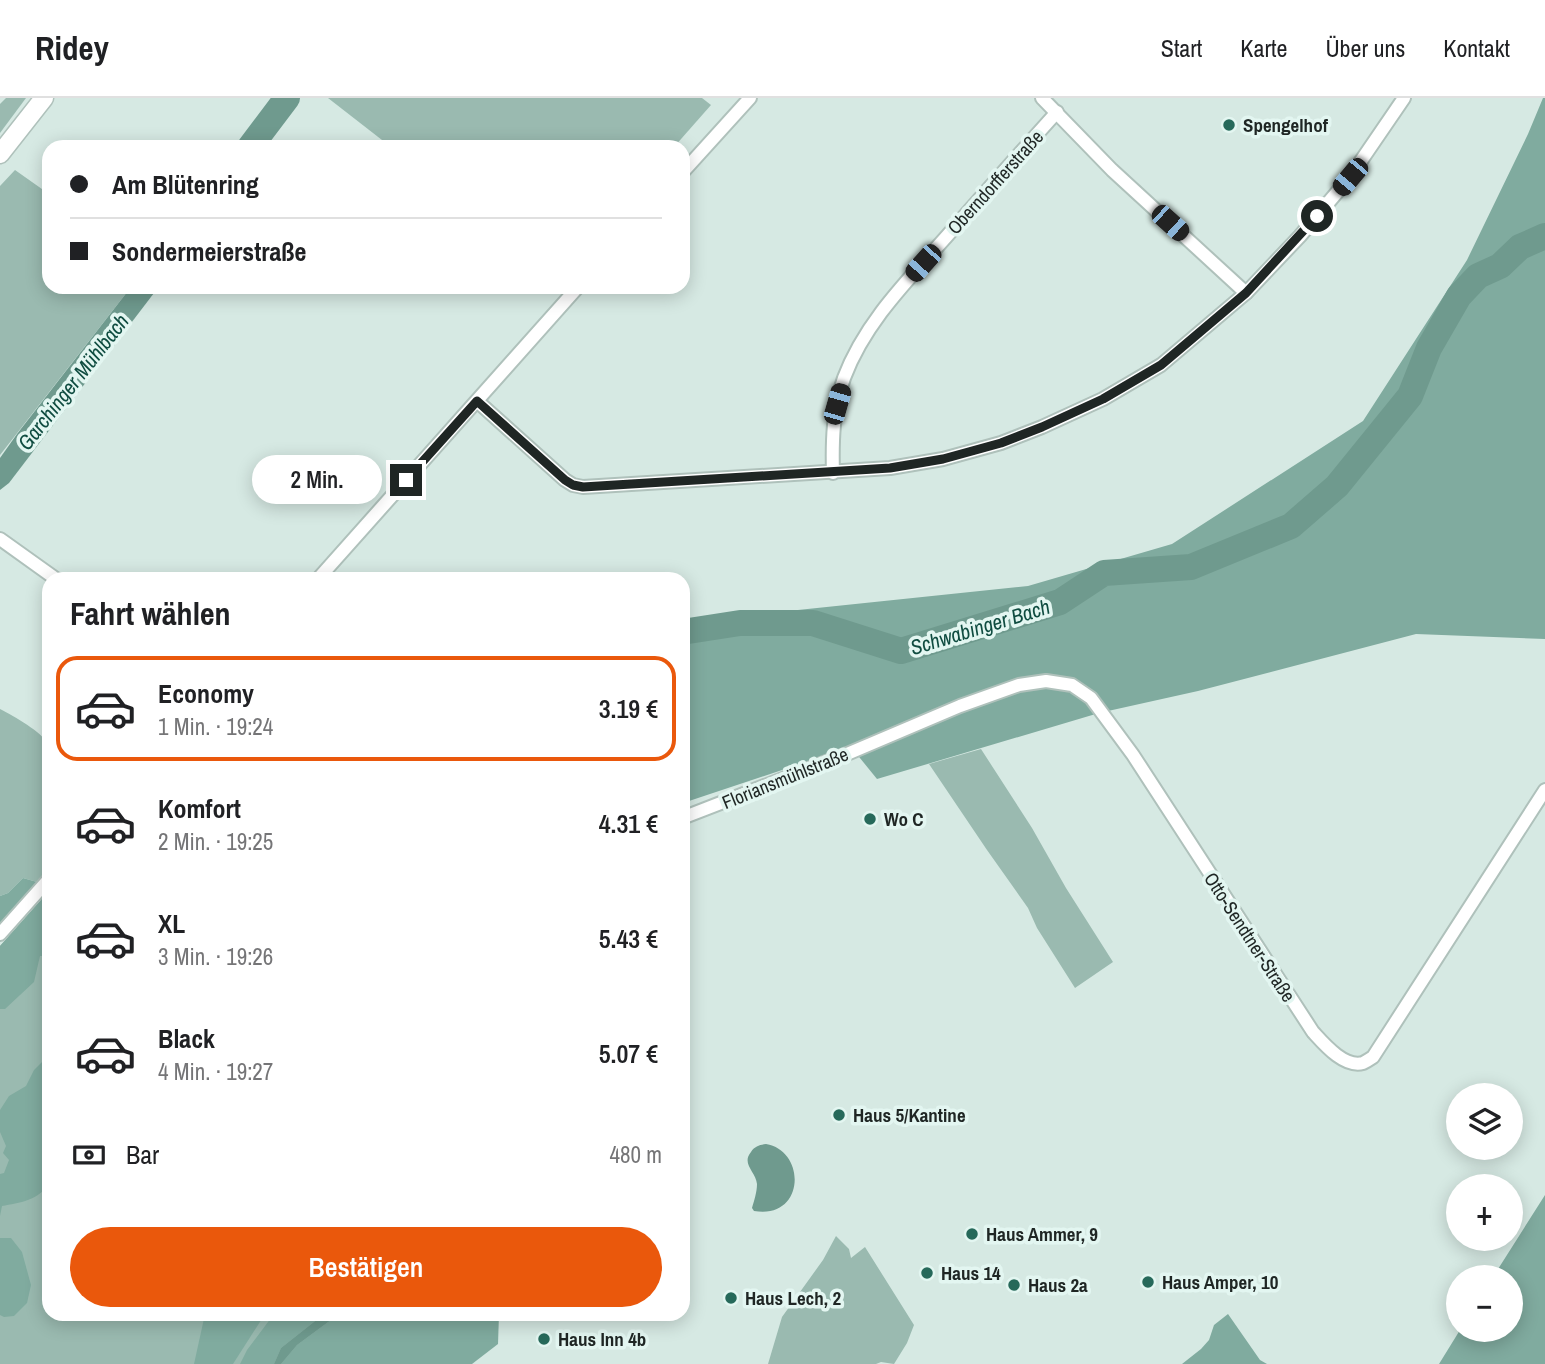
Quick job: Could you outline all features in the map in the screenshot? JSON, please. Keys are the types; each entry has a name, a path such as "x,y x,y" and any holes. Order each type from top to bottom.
{"main road":[{"path":"0,154 44,98"}],"street":[{"path":"690,164 750,98"},
{"path":"1042,98 1112,170 1246,293"},
{"path":"477,401 565,480 583,487 890,468 943,459 1001,443 1103,399 1161,365 1246,293 1300,236 1350,177 1404,98"},
{"name":"Oberndorfferstraße","path":"833,473 832,442 837,404 855,352 873,322 1056,112"},
{"path":"323,572 572,294"},
{"path":"0,539 46,572"},
{"name":"Otto-Sendtner-Straße","path":"887,736 1019,685 1046,681 1072,685 1091,698 1133,755 1313,1032 1346,1061 1361,1064 1373,1057 1545,790"},
{"name":"Floriansmühlstraße","path":"690,815 887,736"},
{"path":"0,934 42,887"}],"shaded area":[{"path":"6,98 26,98 0,133 0,104"},
{"path":"328,98 702,98 711,105 680,140 382,140"},
{"path":"1545,98 1545,639 1416,634 1198,691 1099,713 877,779 851,747 690,801 690,621 1028,586 1172,544 1363,421 1467,260"},
{"path":"15,170 42,189 42,294 126,294 0,455 0,186"},
{"path":"0,709 42,737 42,877 37,882 23,878 8,893 0,896"},
{"path":"981,749 1113,962 1075,988 1037,928 1028,908 929,764"},
{"path":"23,878 37,882 0,924 0,896 8,893"},
{"path":"42,899 42,1321 419,1321 408,1364 0,1364 0,946"},
{"path":"42,899 42,956 34,982 5,1009 0,1009 0,946"},
{"path":"42,1062 42,1191 22,1202 2,1206 0,1216 0,1174 4,1173 9,1160 3,1153 6,1146 0,1132 0,1110 9,1096 26,1086 34,1070"},
{"path":"1545,1195 1545,1364 1439,1364 1453,1342 1523,1342 1523,1265 1501,1265 1509,1251 1523,1251 1523,1230"},
{"path":"836,1236 849,1249 851,1258 865,1247 914,1325 907,1343 894,1364 768,1364 782,1317 823,1260"},
{"path":"0,1238 11,1238 22,1252 31,1285 27,1303 14,1316 0,1315"},
{"path":"1228,1314 1260,1360 1267,1364 1182,1364 1201,1349 1209,1340 1214,1325"},
{"path":"203,1321 261,1321 233,1364 194,1364"},
{"path":"269,1321 315,1321 281,1348 274,1364 240,1364"},
{"path":"330,1321 499,1321 498,1344 472,1364 281,1364 297,1345"}],"water":[{"path":"270,104 282,114 263,140 247,140"},
{"path":"126,294 153,294 9,483 0,490 0,458"},
{"path":"766,1144 779,1149 789,1159 794,1171 794,1184 791,1196 783,1205 771,1211 754,1211 752,1208 757,1184 748,1164 748,1156 754,1148"},
{"path":"315,1321 330,1321 297,1345 281,1364 274,1364 281,1348"}],"waterway":[{"name":"Garchinger Mühlbach","path":"255,140 287,98"},
{"name":"Schwabinger Bach","path":"690,631 740,623 813,623 901,651 1060,602 1104,573 1191,567 1291,526 1337,486 1410,396 1429,348 1459,296 1478,276 1500,266 1520,247 1545,236"}],"place":[{"name":"Spengelhof","path":"1229,125"},
{"name":"Wo C","path":"870,819"},
{"name":"Haus 5/Kantine","path":"839,1115"},
{"name":"Haus Ammer, 9","path":"972,1234"},
{"name":"Haus 14","path":"927,1273"},
{"name":"Haus Amper, 10","path":"1148,1282"},
{"name":"Haus 2a","path":"1014,1285"},
{"name":"Haus Lech, 2","path":"731,1298"},
{"name":"Haus Inn 4b","path":"544,1339"}],"route":[{"path":"406,480 477,401 565,480 583,487 890,468 943,459 1001,443 1103,399 1161,365 1246,293 1317,216"}]}
